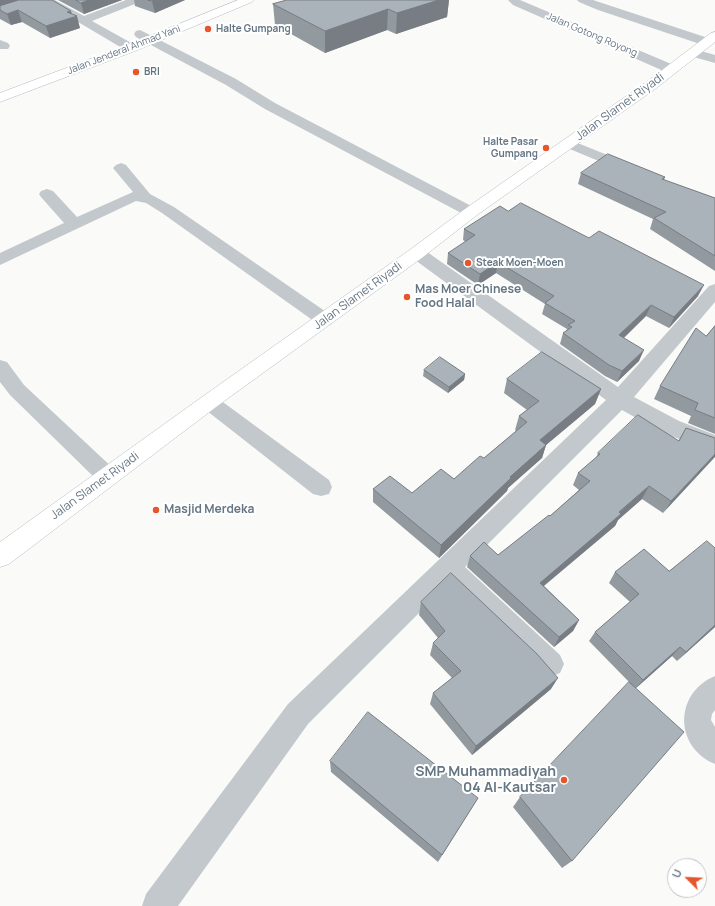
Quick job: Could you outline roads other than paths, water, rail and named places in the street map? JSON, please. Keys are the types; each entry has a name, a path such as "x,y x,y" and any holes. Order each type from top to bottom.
{"main road":[{"name":"Jalan Jenderal Ahmad Yani","path":"0,98 145,37 226,0"},
{"name":"Jalan Jenderal Ahmad Yani","path":"145,37 248,0"},
{"name":"Jalan Slamet Riyadi","path":"0,556 209,402 417,253 471,212 570,144 705,43"},
{"name":"Jalan Jenderal Ahmad Yani","path":"7,83 126,45"}],"street":[{"path":"47,0 85,20 126,45"},
{"path":"85,20 136,0"},
{"name":"Jalan Gotong Royong","path":"514,0 517,4 671,69"},
{"path":"583,0 602,8 705,43 715,59"},
{"path":"145,37 231,82 270,106 471,212"},
{"path":"570,144 642,174"},
{"path":"121,168 144,196"},
{"path":"47,194 75,225"},
{"path":"0,260 132,197 144,196 168,210 325,320"},
{"path":"417,253 620,398 671,427 715,444"},
{"path":"158,906 298,714 620,398 715,290"},
{"path":"0,367 17,390 108,477"},
{"path":"209,402 321,487"},
{"path":"448,567 550,664"},
{"path":"715,690 704,699 699,710 697,722 702,736 715,749"}],"place":[{"name":"Halte Gumpang","path":"208,29"},
{"name":"BRI","path":"136,72"},
{"name":"Halte Pasar Gumpang","path":"546,148"},
{"name":"Steak Moen-Moen","path":"468,263"},
{"name":"Mas Moer Chinese Food Halal","path":"407,297"},
{"name":"Masjid Merdeka","path":"156,510"},
{"name":"SMP Muhammadiyah 04 Al-Kautsar","path":"564,780"}]}
